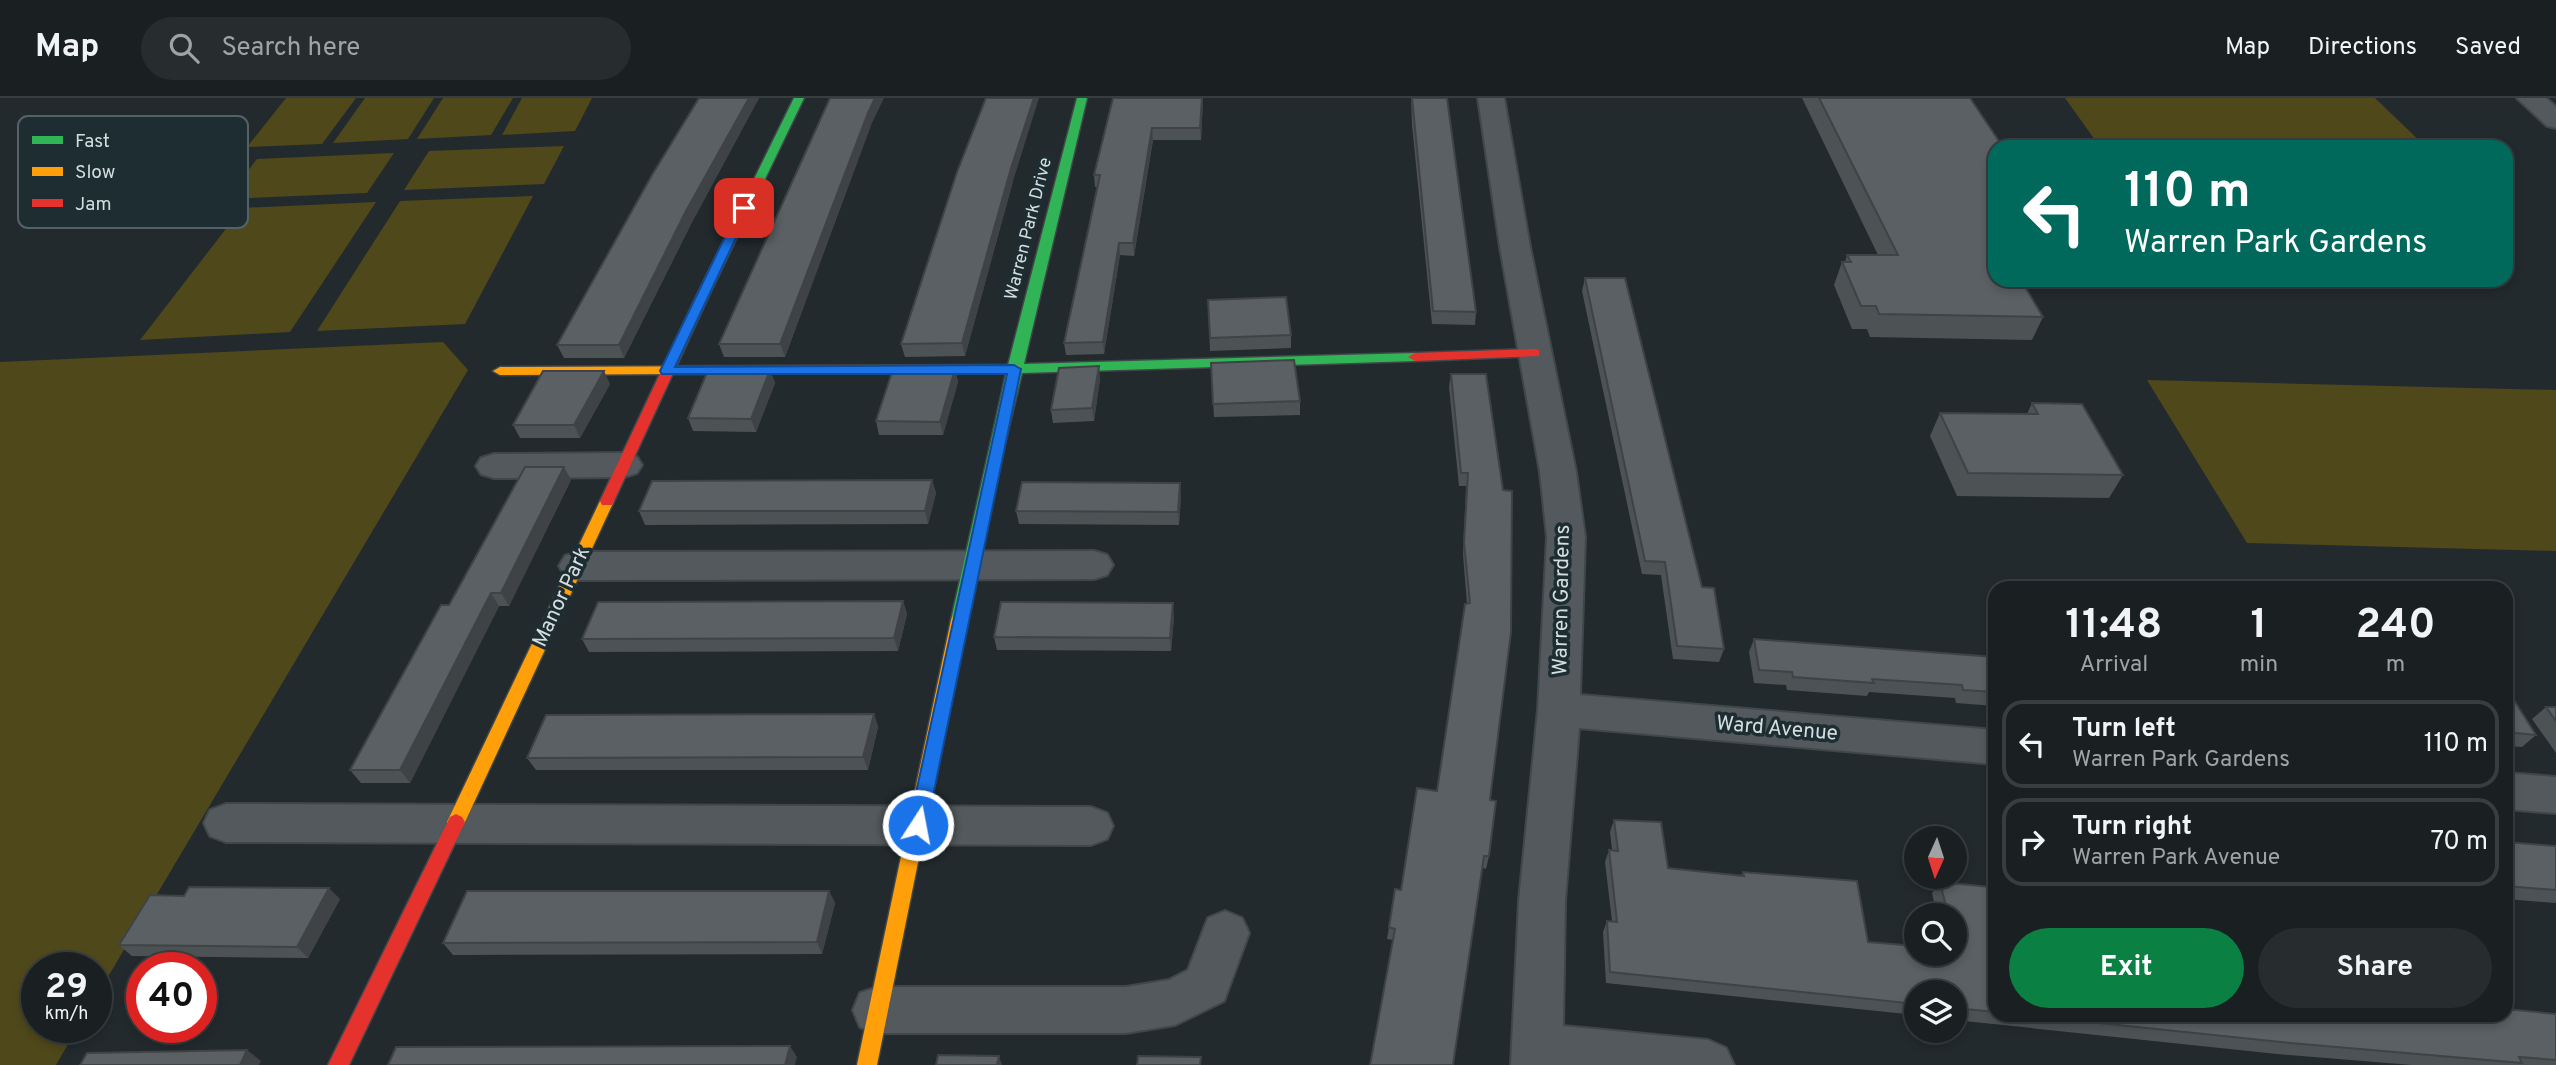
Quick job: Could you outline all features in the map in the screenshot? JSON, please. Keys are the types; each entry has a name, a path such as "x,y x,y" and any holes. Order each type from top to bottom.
{"street":[{"name":"Manor Park","path":"338,1065 578,566 779,134 799,98"},
{"name":"Warren Park Drive","path":"867,1065 1014,369 1082,98"},
{"name":"Warren Gardens","path":"1491,98 1534,353 1558,472 1566,537 1559,710 1542,901 1537,1056"},
{"path":"2530,98 2556,120"},
{"path":"500,371 1014,369 1534,353"},
{"path":"494,466 624,465"},
{"path":"578,566 1094,565"},
{"name":"Ward Avenue","path":"1559,710 1988,746"},
{"path":"2513,792 2556,795"},
{"path":"226,823 1091,826"},
{"path":"878,1010 1126,1010 1175,1002 1207,985 1225,933"},
{"path":"1537,1056 1708,1065"}],"shaded area":[{"path":"286,98 356,98 322,144 248,146"},
{"path":"365,98 434,98 408,139 333,143"},
{"path":"443,98 513,98 491,135 417,139"},
{"path":"522,98 592,98 575,131 502,135"},
{"path":"2065,98 2375,98 2419,140 2095,140"},
{"path":"564,146 544,184 404,190 429,151"},
{"path":"394,153 367,193 248,198 248,171 257,159"},
{"path":"533,196 465,324 317,331 400,201"},
{"path":"376,202 290,332 140,340 227,228 248,228 248,208"},
{"path":"443,342 468,370 112,970 112,952 21,952 21,1043 69,1043 56,1065 0,1065 0,362"},
{"path":"2147,380 2556,390 2556,551 2247,543"}],"building":[{"path":"699,98 749,98 686,211 619,345 557,345 652,175"},
{"path":"830,98 875,98 780,344 719,344"},
{"path":"986,98 1034,98 1011,168 962,343 901,344 957,172"},
{"path":"1113,98 1202,98 1200,128 1152,128 1133,243 1119,243 1103,342 1064,343 1100,175 1094,175"},
{"path":"1412,98 1447,98 1476,312 1433,311"},
{"path":"1819,98 1970,98 1998,140 1988,140 1988,287 2025,287 2043,317 1879,314 1876,306 1861,306 1842,262 1851,262 1847,255 1898,255"},
{"path":"1585,278 1625,278 1702,587 1714,588 1724,649 1677,646 1665,562 1645,561"},
{"path":"1286,297 1291,335 1210,338 1208,300"},
{"path":"1294,360 1300,401 1213,404 1211,363"},
{"path":"1099,366 1092,408 1051,410 1059,368"},
{"path":"893,369 955,369 940,422 876,421"},
{"path":"708,370 770,370 751,419 688,418"},
{"path":"543,371 604,371 574,425 513,425"},
{"path":"1451,374 1486,374 1503,490 1512,491 1511,632 1490,800 1496,801 1489,856 1484,856 1453,1065 1370,1065 1395,929 1389,927 1395,889 1401,890 1417,788 1437,791 1465,604 1470,603 1464,542 1468,473 1461,473"},
{"path":"2032,403 2082,404 2123,475 1968,473 1940,413 2038,414"},
{"path":"525,467 564,467 501,593 491,593 400,770 350,770 441,605 449,605"},
{"path":"932,480 925,511 639,511 652,481"},
{"path":"1022,482 1180,483 1178,512 1016,511"},
{"path":"903,601 894,638 582,639 598,602"},
{"path":"1001,602 1173,603 1170,638 994,637"},
{"path":"1754,639 1988,656 1988,692 1963,690 1962,685 1872,679 1874,683 1793,677 1792,672 1759,670"},
{"path":"2513,699 2536,735 2513,733"},
{"path":"2546,707 2556,707 2556,721"},
{"path":"874,714 863,757 527,758 546,715"},
{"path":"1614,820 1661,822 1668,868 1744,876 1743,872 1857,881 1868,942 1904,945 1904,966 1967,966 1967,903 1945,903 1942,889 1967,889 1967,885 1988,887 1988,1011 1967,1009 1967,980 1904,980 1904,1003 1610,972 1607,921 1617,922 1609,850 1618,851"},
{"path":"2513,843 2556,846 2556,890 2513,887"},
{"path":"189,887 329,888 297,947 119,945 150,895 184,896"},
{"path":"467,891 829,891 817,942 443,943"},
{"path":"2513,1010 2556,1014 2556,1060 2519,1057 2522,1063 2089,1022 2513,1022"},
{"path":"790,1046 785,1065 388,1065 396,1047"},
{"path":"247,1050 240,1065 80,1065 87,1053"},
{"path":"938,1055 999,1056 997,1065 936,1065"},
{"path":"1138,1056 1201,1057 1200,1065 1137,1065"}],"traffic: fast":[{"path":"704,293 799,98"},
{"path":"959,620 986,492 1082,98"},
{"path":"1014,369 1415,357"}],"traffic: slow":[{"path":"500,371 1014,369"},
{"path":"456,822 607,501"},
{"path":"867,1065 959,620"}],"traffic: jam":[{"path":"607,501 704,293"},
{"path":"1415,357 1534,353"},
{"path":"338,1065 456,822"}],"route":[{"path":"744,208 667,371 1014,369 918,825"}]}
